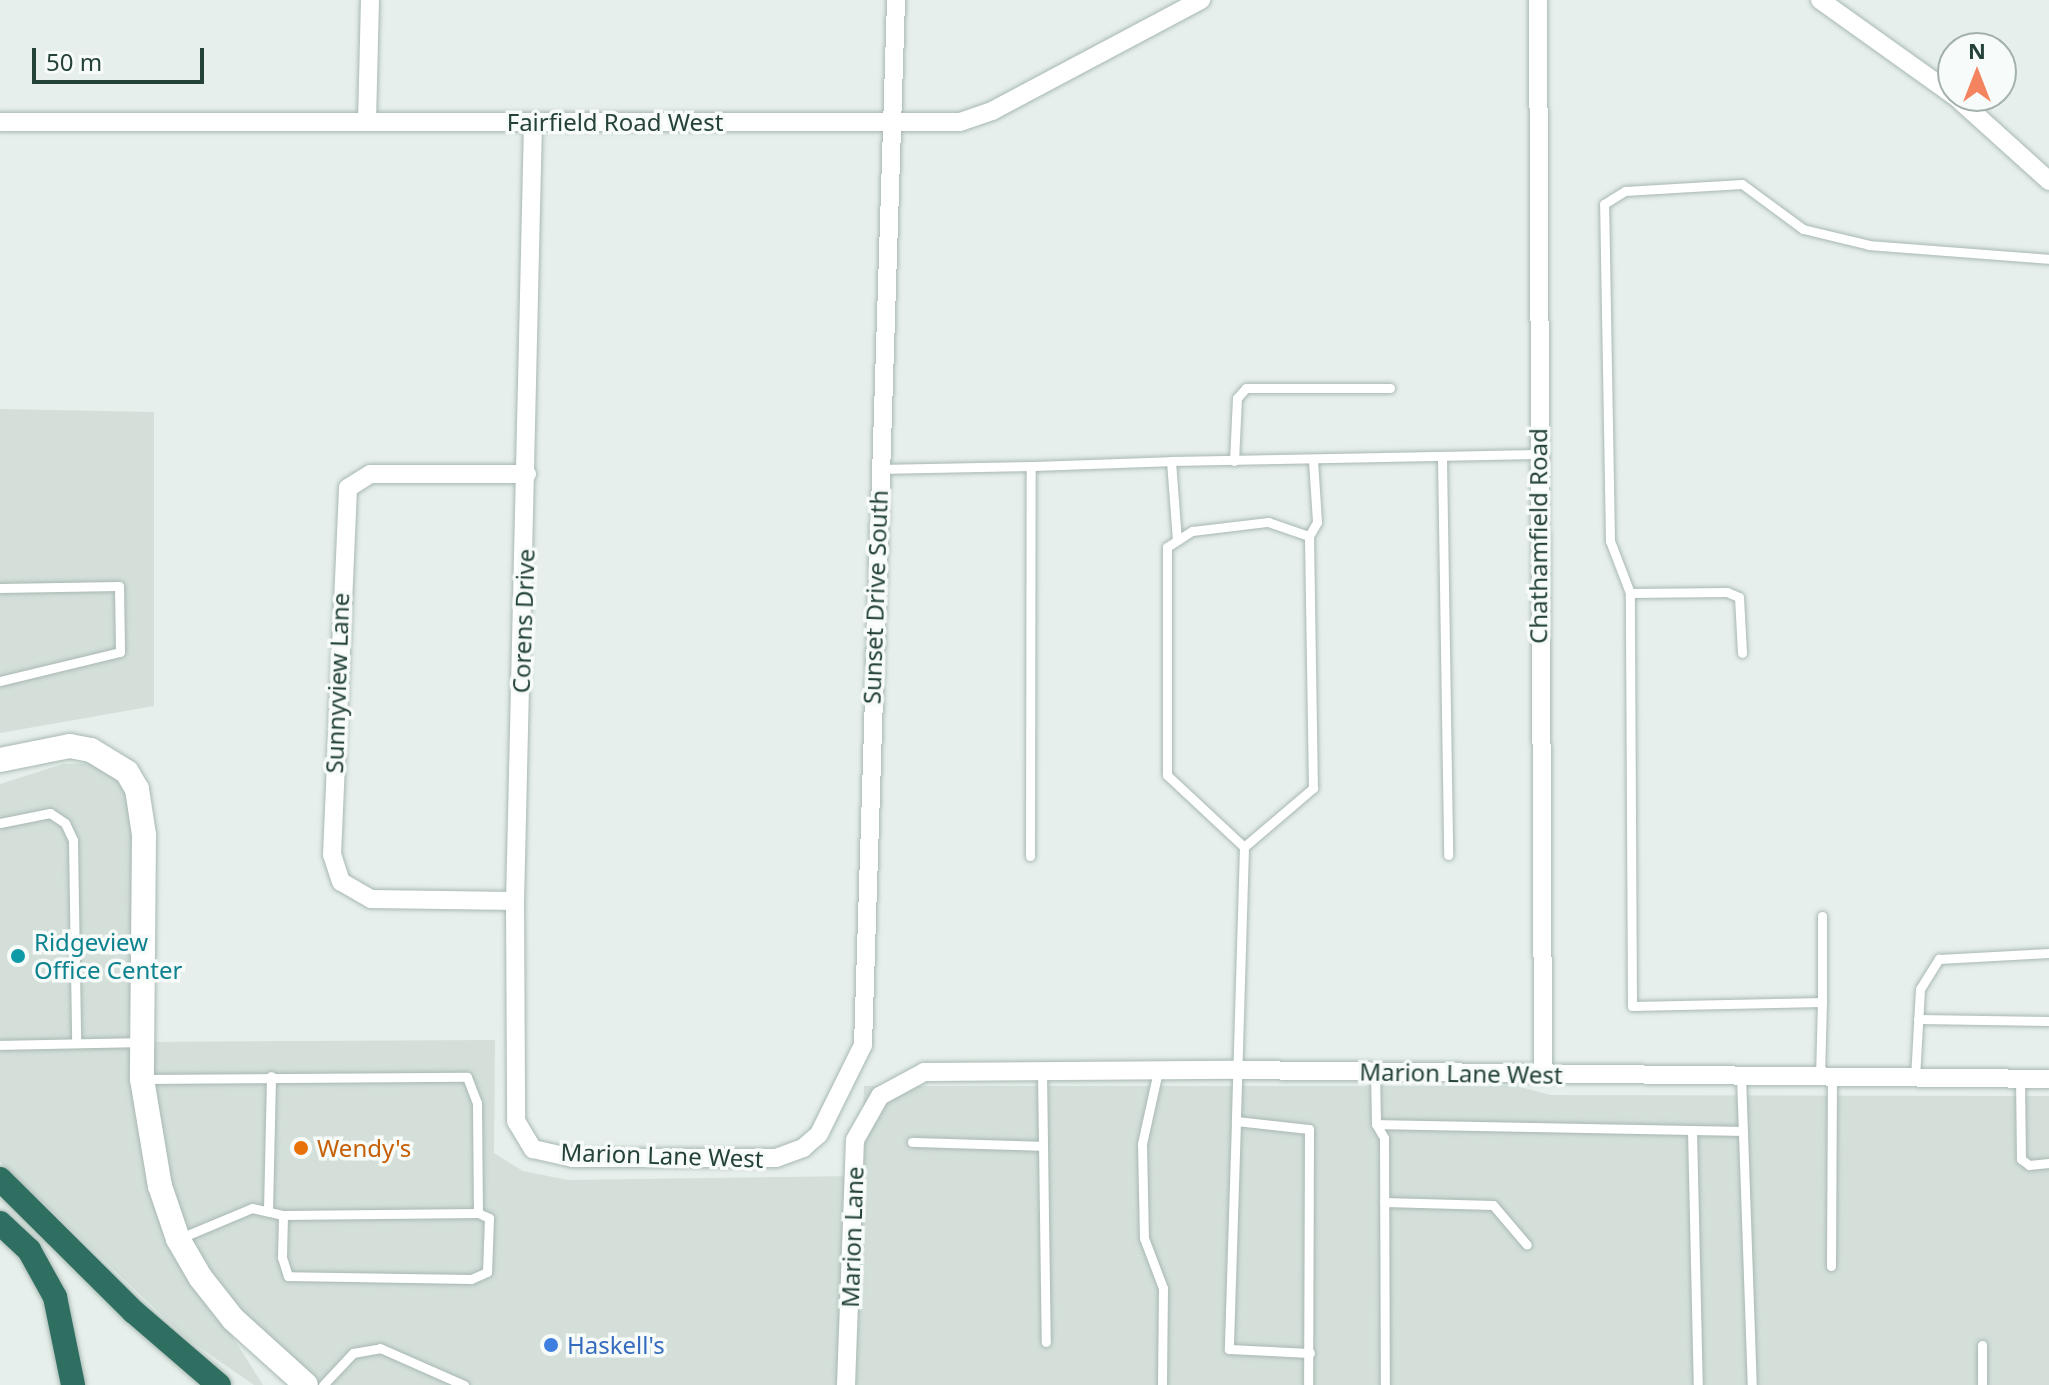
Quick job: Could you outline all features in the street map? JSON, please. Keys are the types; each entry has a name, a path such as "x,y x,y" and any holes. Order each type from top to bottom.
{"highway":[{"path":"0,1179 134,1312 219,1385"},
{"path":"0,1223 29,1250 55,1297 73,1385"}],"street":[{"path":"367,122 370,0"},
{"name":"Sunset Drive South","path":"776,1158 803,1148 819,1134 863,1045 878,469 896,0"},
{"name":"Fairfield Road West","path":"0,122 960,122 992,111 1201,0"},
{"name":"Chathamfield Road","path":"1538,0 1543,1073"},
{"path":"1820,0 1937,83"},
{"path":"1973,112 2049,181"},
{"name":"Corens Drive","path":"516,1121 515,901 533,122"},
{"name":"Sunnyview Lane","path":"515,901 371,899 354,894 333,868 332,839 348,488 370,474 527,474"},
{"path":"0,760 70,746 111,759 137,789 144,835 142,1079 158,1178 178,1239 233,1319 306,1385"},
{"name":"Marion Lane West","path":"880,1096 924,1072 1234,1070 2049,1079"},
{"name":"Marion Lane","path":"846,1385 855,1140 880,1096"},
{"name":"Marion Lane West","path":"516,1121 533,1149 573,1158 776,1158"}],"lane":[{"path":"1822,1002 1632,1006 1627,679 1630,593 1610,541 1604,204 1625,191 1742,184 1803,229 1816,233 1869,245 2049,259"},
{"path":"1234,461 1237,398 1246,388 1390,388"},
{"path":"878,469 1538,454"},
{"path":"1442,458 1448,855"},
{"path":"1244,847 1313,788 1309,536 1317,522 1313,460"},
{"path":"1171,461 1177,540"},
{"path":"1030,856 1031,466"},
{"path":"1309,536 1268,522 1192,531 1167,547 1167,775 1244,847 1241,1024 1234,1070 1236,1121 1229,1349 1310,1353"},
{"path":"0,588 119,586 120,652 0,681"},
{"path":"1630,593 1727,592 1739,597 1742,653"},
{"path":"0,823 50,813 65,823 73,840 76,1042"},
{"path":"1822,916 1831,1266"},
{"path":"1915,1078 1920,989 1939,959 2049,953"},
{"path":"1918,1019 2049,1021"},
{"path":"0,1045 141,1042"},
{"path":"1158,1071 1142,1144 1144,1238 1163,1288 1162,1385"},
{"path":"1375,1071 1376,1124 1384,1138 1385,1385"},
{"path":"1042,1072 1046,1342"},
{"path":"268,1210 271,1076"},
{"path":"1741,1076 1752,1385"},
{"path":"142,1079 467,1077 477,1103 478,1213"},
{"path":"2020,1078 2021,1159 2029,1165 2049,1163"},
{"path":"1236,1121 1309,1129 1308,1385"},
{"path":"1376,1124 1741,1131"},
{"path":"1692,1130 1698,1385"},
{"path":"912,1142 1043,1146"},
{"path":"1384,1202 1493,1205 1527,1245"},
{"path":"178,1239 239,1210 268,1210 283,1215 478,1213 489,1218 489,1264 482,1278 471,1279 288,1276 282,1257 283,1215"},
{"path":"1982,1345 1982,1385"},
{"path":"323,1385 353,1353 380,1348 464,1385"}],"shaded area":[{"path":"0,409 154,412 154,706 0,733"},
{"path":"95,763 125,772 140,822 128,1037 138,1111 141,1042 495,1040 494,1153 523,1171 568,1180 854,1176 846,1385 307,1385 217,1312 263,1385 254,1385 186,1338 0,1162 0,784 63,764"},
{"path":"864,1086 1517,1086 1550,1095 2049,1096 2049,1385 856,1385"}],"place":[{"name":"Ridgeview Office Center","path":"18,956"},
{"name":"Wendy's","path":"301,1148"},
{"name":"Haskell's","path":"551,1345"}]}
